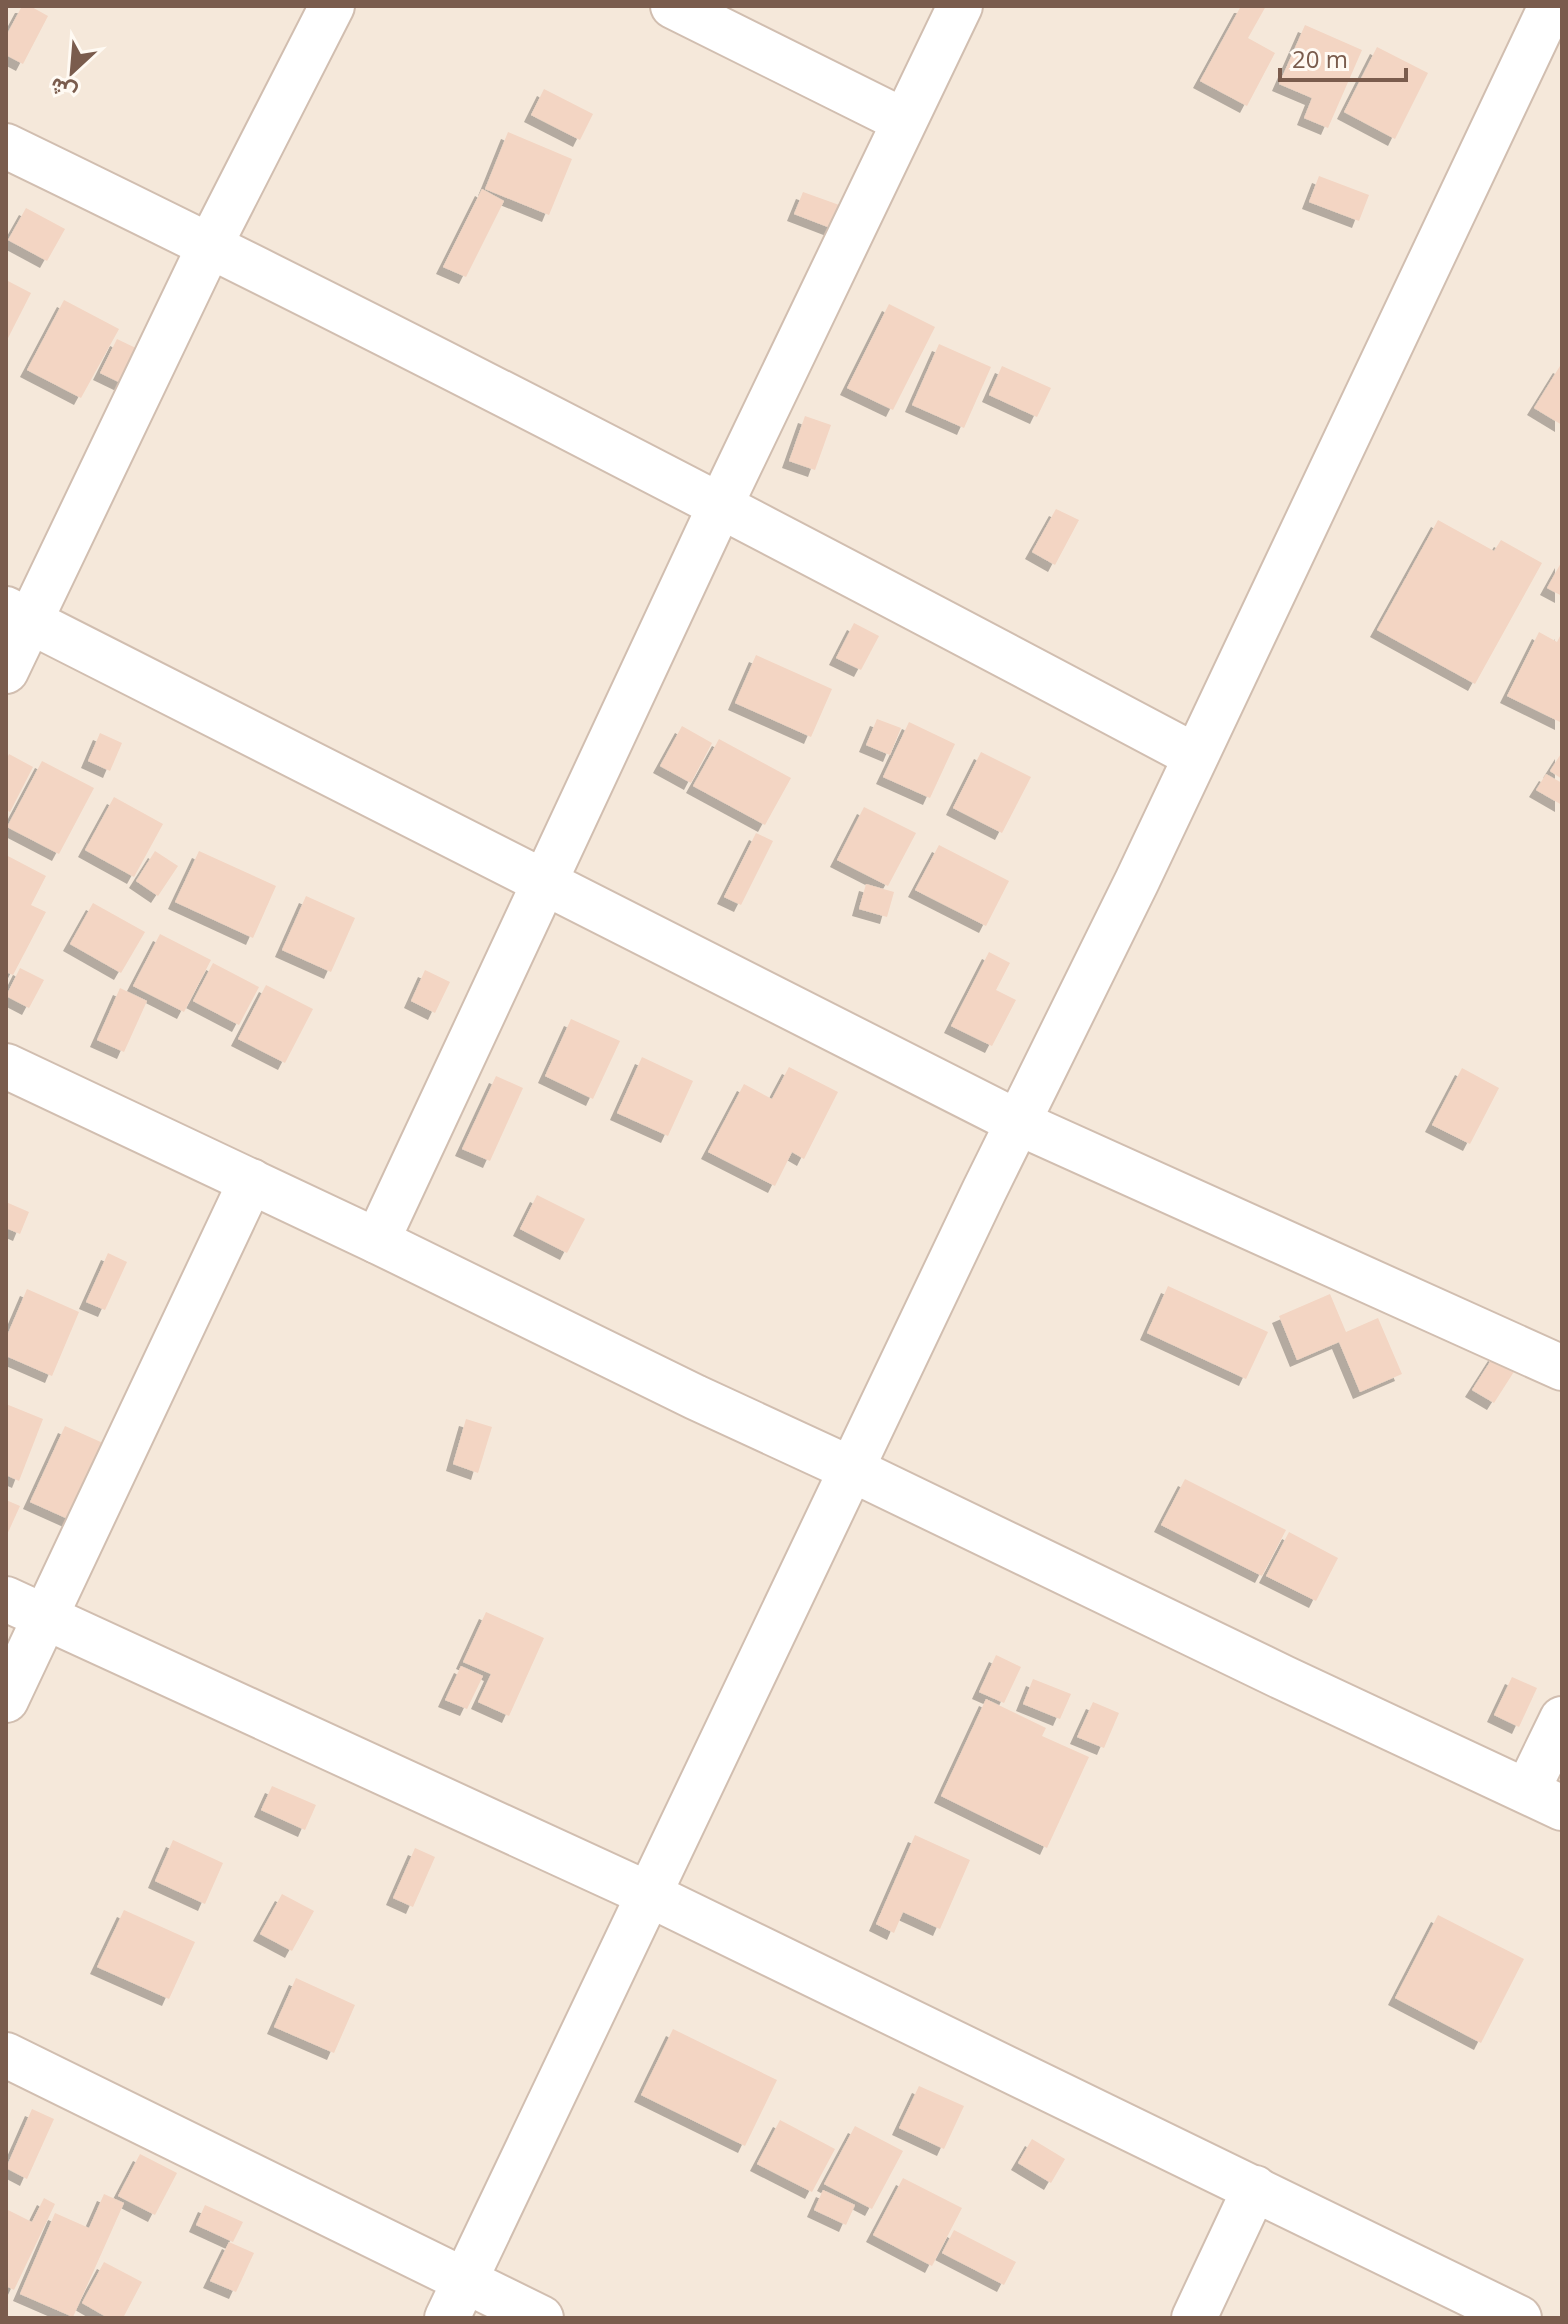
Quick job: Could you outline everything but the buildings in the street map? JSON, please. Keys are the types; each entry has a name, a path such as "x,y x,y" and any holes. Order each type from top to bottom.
{"street":[{"path":"6,671 18,615 332,6"},
{"path":"673,6 904,121"},
{"path":"377,1241 721,504 960,6"},
{"path":"456,2299 1551,12"},
{"path":"6,146 210,245 721,504 1195,756"},
{"path":"18,615 1017,1122 1562,1368"},
{"path":"6,1066 377,1241 695,1397 1284,1678 1544,1799 1562,1719"},
{"path":"6,1700 251,1181"},
{"path":"6,1599 648,1894 1519,2318"},
{"path":"6,2055 456,2299 541,2318"},
{"path":"1194,2318 1255,2188"}],"shaded area":[{"path":"6,6 1562,6 1562,2318 6,2318"}]}
